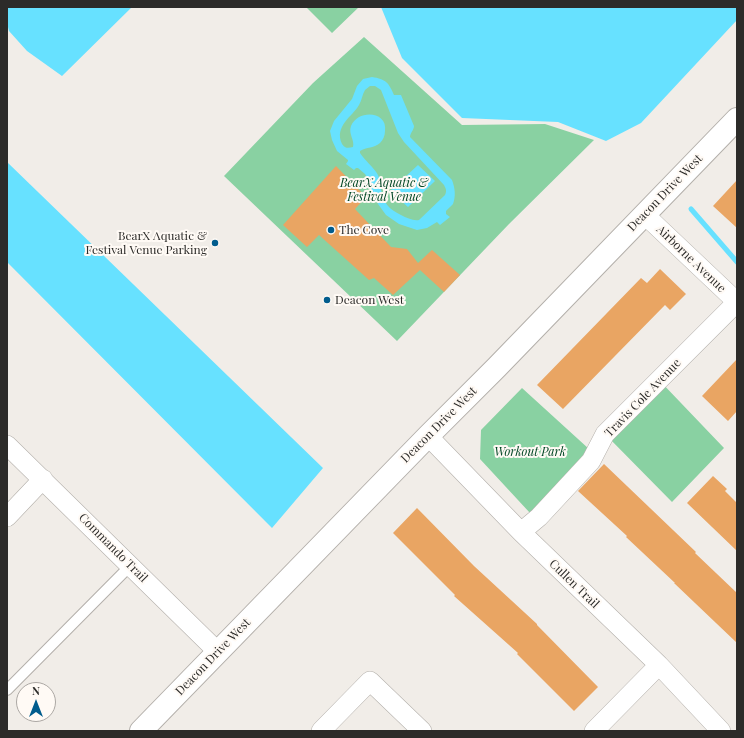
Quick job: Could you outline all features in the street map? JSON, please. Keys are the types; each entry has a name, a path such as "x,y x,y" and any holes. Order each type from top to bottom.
{"street":[{"name":"Deacon Drive West","path":"141,731 737,119"},
{"name":"Airborne Avenue","path":"645,215 737,302"},
{"name":"Travis Cole Avenue","path":"521,532 539,518 591,461 605,434 737,302"},
{"name":"Cullen Trail","path":"428,436 521,532 659,665 721,731"},
{"name":"Commando Trail","path":"7,445 218,652"},
{"path":"7,517 43,479"},
{"path":"594,731 659,665"},
{"path":"321,731 370,681 422,731"}],"lane":[{"path":"7,690 130,566"}],"green space":[{"path":"306,7 359,7 332,33"},
{"name":"BearX Aquatic & Festival Venue","path":"364,37 462,125 545,124 594,140 509,224 397,341 224,176 313,83"},
{"path":"659,380 724,448 672,502 605,434"},
{"name":"Workout Park","path":"522,388 589,449 530,513 480,459 481,430"}],"water":[{"path":"7,7 132,7 62,76 27,51 9,31 7,23"},
{"path":"381,7 737,7 737,20 641,123 606,141 558,122 462,118 402,58"},
{"path":"372,77 384,80 389,85 394,95 401,95 414,126 410,137 452,180 455,198 453,204 446,211 446,214 450,217 440,225 437,222 427,228 417,230 399,224 386,215 378,204 372,192 370,182 365,174 358,168 354,170 346,164 348,160 337,151 330,131 334,121 352,99 357,86 363,79","holes":["370,86 375,86 381,90 398,133 404,142 446,189 445,195 419,220 412,220 393,211 388,206 382,195 378,175 360,153 360,151 376,146 382,141 385,131 385,124 382,119 377,116 366,115 355,121 350,129 353,147 349,148 343,146 340,138 342,127 359,105 365,90"]},
{"path":"7,162 323,468 272,528 7,262"},
{"path":"418,165 435,181 408,207 390,191"}],"building":[{"name":"The Cove","path":"336,166 366,197 355,209 391,247 407,249 418,263 432,250 460,275 444,292 420,270 393,295 374,278 369,280 319,235 307,247 283,225"},
{"path":"737,180 737,228 713,206"},
{"path":"660,269 686,294 670,310 665,305 563,409 537,385 641,278 647,283"},
{"path":"737,359 737,411 728,421 702,396"},
{"path":"604,464 737,593 737,643 626,537 627,536 578,491"},
{"path":"713,476 727,489 725,491 737,503 737,551 687,503"},
{"path":"417,508 474,566 537,624 598,687 574,711 517,654 518,653 454,596 455,595 393,533"}],"waterway":[{"path":"691,209 737,262"}],"place":[{"name":"The Cove","path":"331,230"},
{"name":"BearX Aquatic & Festival Venue Parking","path":"215,243"},
{"name":"Deacon West","path":"327,300"}]}
